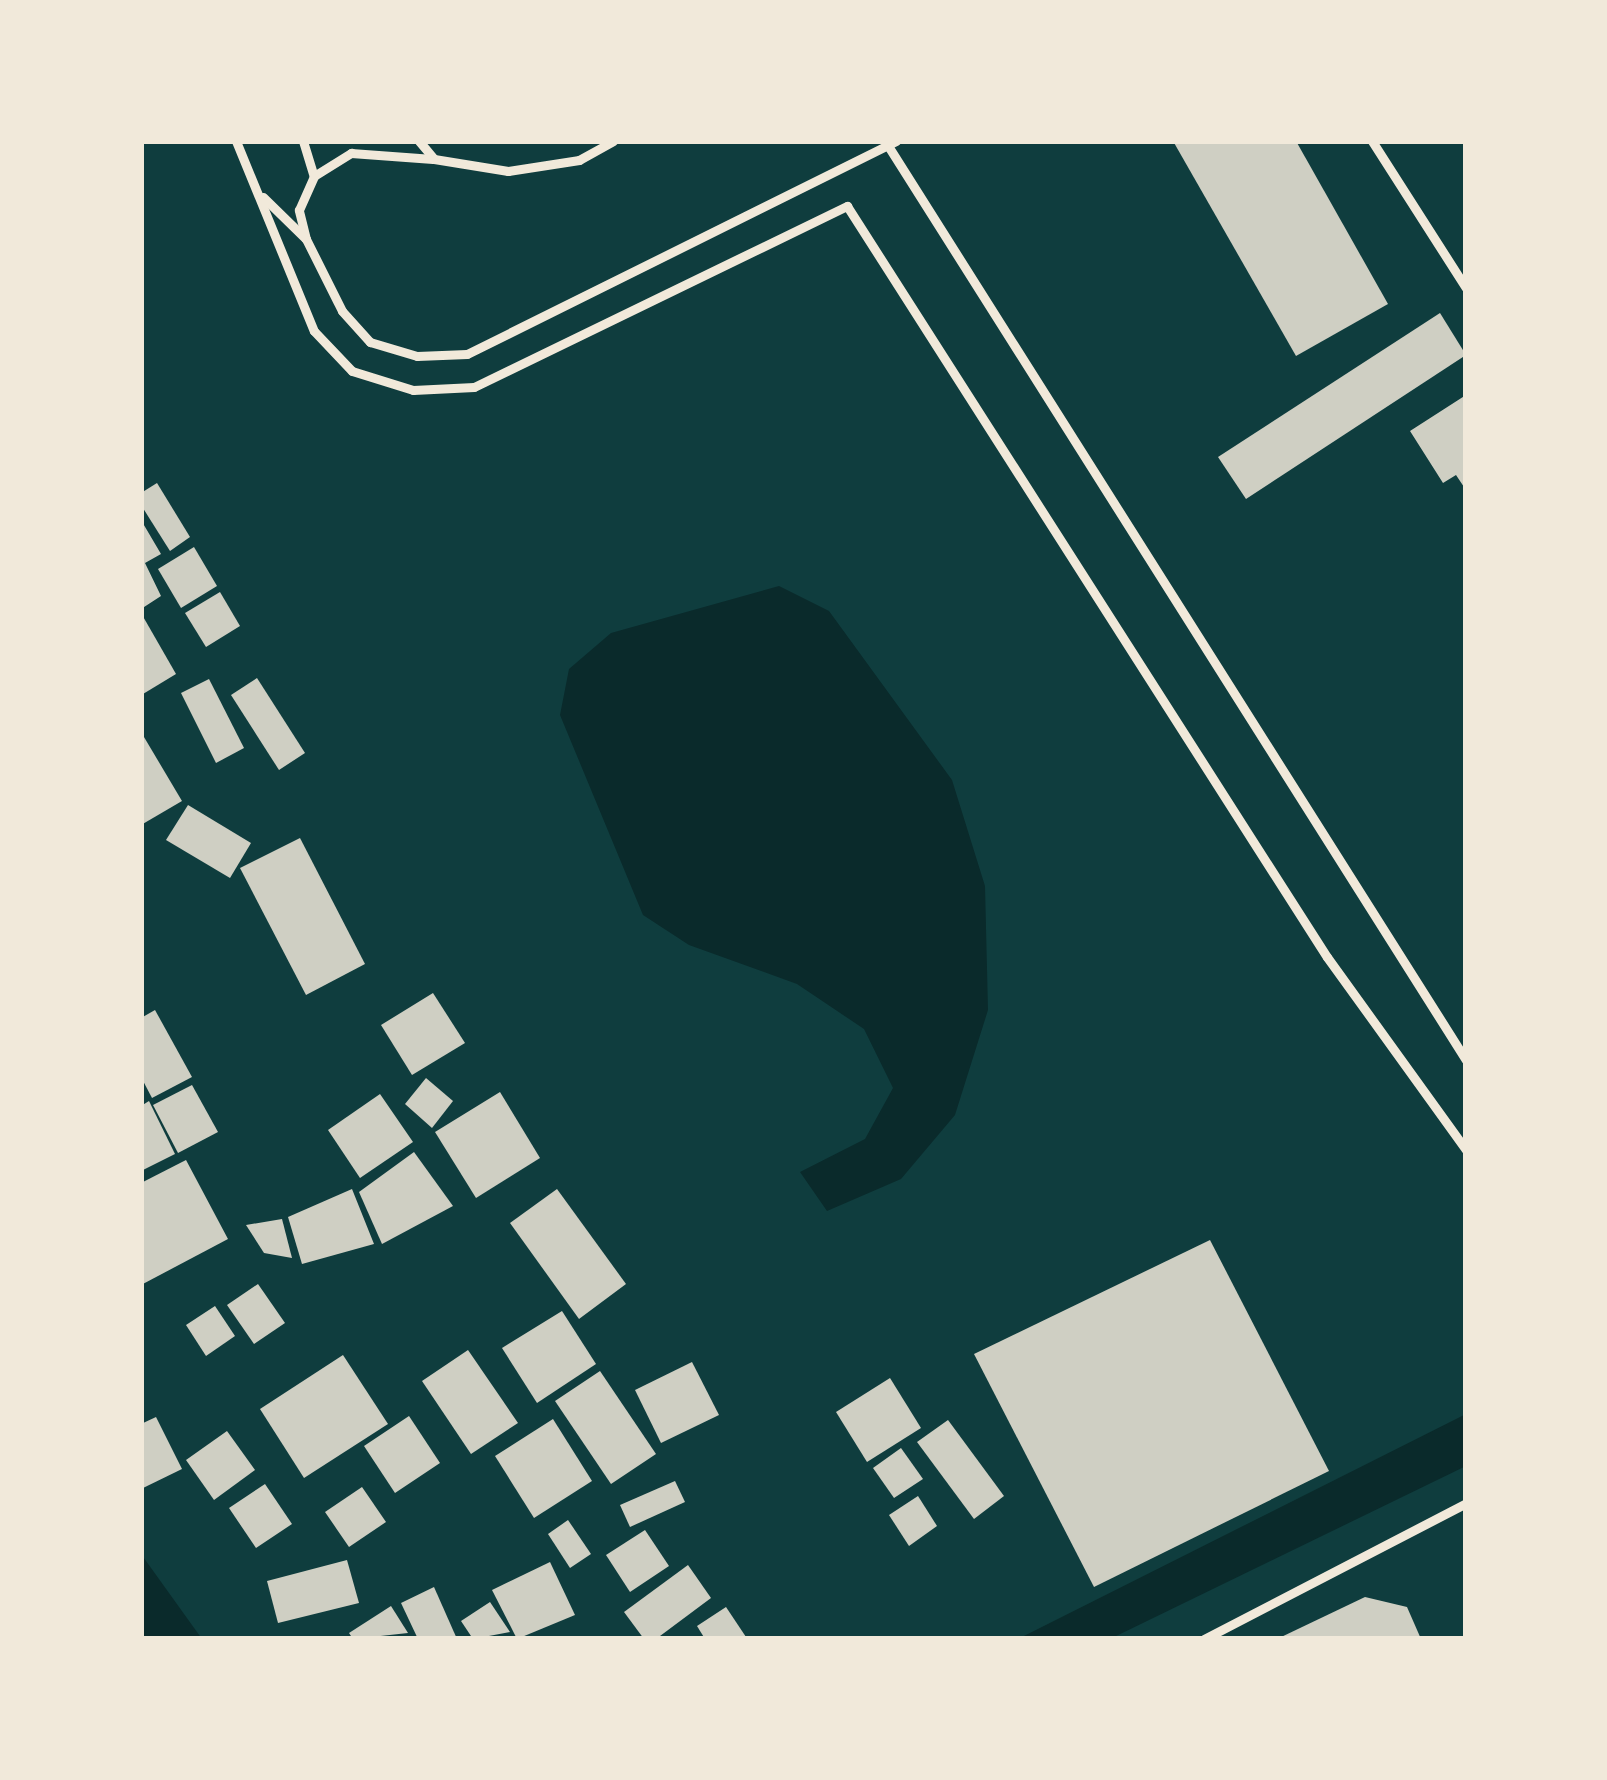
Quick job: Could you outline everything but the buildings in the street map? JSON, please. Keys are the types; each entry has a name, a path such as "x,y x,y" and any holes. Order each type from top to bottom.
{"lane":[{"path":"236,141 263,197 275,252 314,331 352,371 413,390 474,387 847,206 1327,957 1466,1150"},
{"path":"303,141 314,176"},
{"path":"340,141 351,153"},
{"path":"419,141 434,159"},
{"path":"613,141 579,160 508,170 351,153 314,176 299,210 306,239 342,311 370,342 418,356 466,354 889,142 1466,1060"},
{"path":"1372,141 1466,288"},
{"path":"263,197 306,239"},
{"path":"1204,1639 1466,1503"}],"water":[{"path":"779,586 829,611 952,780 985,886 988,1010 955,1115 901,1179 827,1211 800,1172 865,1139 893,1088 864,1029 797,984 689,945 643,915 560,715 569,669 611,633"},
{"path":"1466,1414 1466,1466 1110,1639 1018,1639"},
{"path":"141,1554 202,1639 141,1639"}]}
